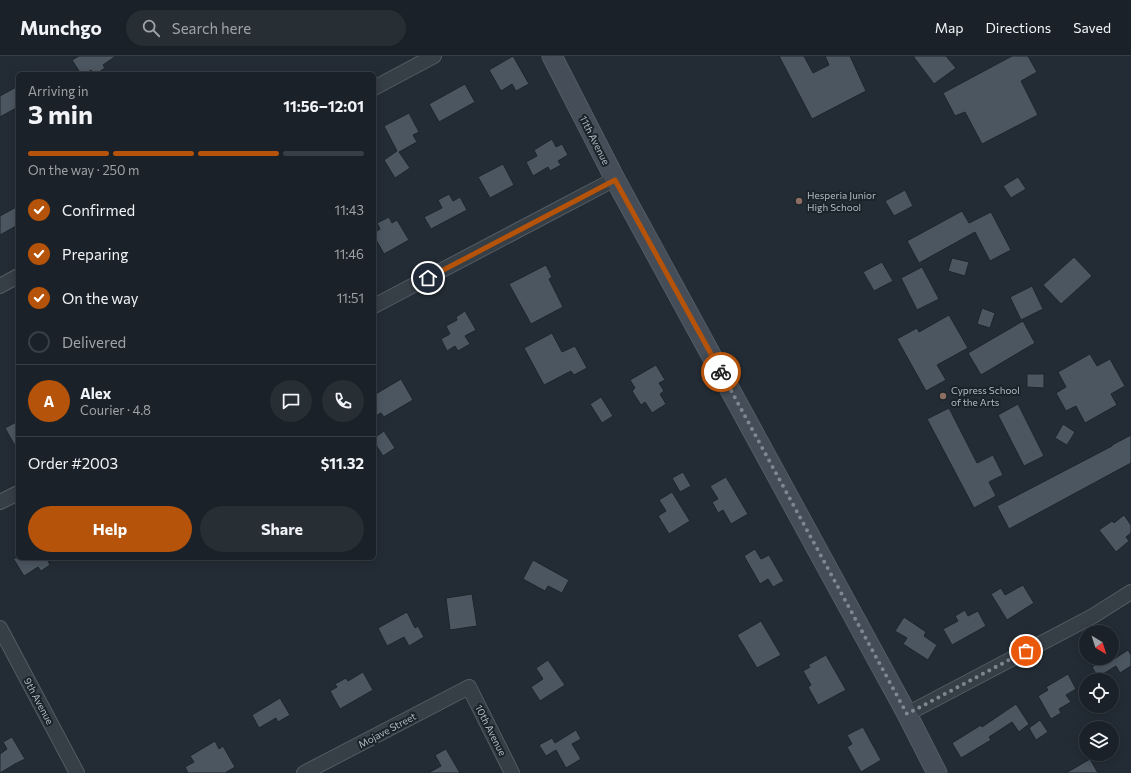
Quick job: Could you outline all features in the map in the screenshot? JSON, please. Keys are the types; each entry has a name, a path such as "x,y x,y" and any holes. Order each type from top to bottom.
{"main road":[{"name":"11th Avenue","path":"552,56 615,180 907,714 937,773"}],"street":[{"path":"376,87 434,56"},
{"path":"376,305 615,180"},
{"path":"0,286 16,277"},
{"path":"0,502 16,494"},
{"path":"907,714 1093,616 1131,592"},
{"name":"9th Avenue","path":"0,628 77,773"},
{"name":"Mojave Street","path":"304,773 469,687"},
{"name":"10th Avenue","path":"469,687 512,773"}],"building":[{"path":"79,56 116,56 103,65 105,68 99,72 92,72 91,70 88,72 80,72 72,60"},
{"path":"513,56 529,84 516,91 512,84 501,91 489,70"},
{"path":"779,56 804,56 813,73 829,65 825,56 850,56 866,91 812,119"},
{"path":"913,56 946,56 956,68 934,84"},
{"path":"1012,56 1028,56 1037,72 1021,81 1038,115 982,144 965,112 955,116 943,93"},
{"path":"465,84 475,102 439,122 429,104"},
{"path":"16,87 16,108 0,117 0,96"},
{"path":"409,113 419,132 413,135 417,142 399,152 410,168 395,178 384,160 397,151 384,126"},
{"path":"552,139 556,147 562,144 568,155 558,161 561,165 550,171 548,167 533,176 526,162 537,156 534,150"},
{"path":"503,164 514,185 490,198 478,177"},
{"path":"1018,177 1026,189 1011,198 1003,186"},
{"path":"905,190 913,206 894,216 885,201"},
{"path":"449,194 453,201 460,197 467,210 431,229 424,217 442,208 438,200"},
{"path":"16,207 16,226 0,235 0,216"},
{"path":"962,211 969,223 991,212 1011,250 990,261 975,232 919,263 907,241"},
{"path":"389,217 392,223 397,220 409,240 384,254 376,240 376,232 380,229 377,223"},
{"path":"1074,257 1092,276 1061,304 1043,285"},
{"path":"952,258 969,262 965,276 948,271"},
{"path":"882,262 893,281 874,291 863,272"},
{"path":"546,265 552,277 549,279 563,307 531,324 509,284"},
{"path":"922,267 939,299 917,310 901,278"},
{"path":"1032,286 1043,309 1021,320 1010,297"},
{"path":"982,308 995,313 990,328 977,324"},
{"path":"465,311 476,330 465,336 470,344 458,351 455,346 447,351 441,339 450,334 446,326 457,320 456,317"},
{"path":"949,315 968,348 937,365 946,380 926,391 897,339 917,328 919,332"},
{"path":"1023,321 1035,343 981,375 968,353"},
{"path":"552,333 562,352 575,346 587,368 574,375 571,371 544,385 524,348"},
{"path":"1090,354 1097,366 1110,359 1125,386 1111,394 1117,405 1085,423 1076,406 1066,411 1056,393 1066,387 1058,372"},
{"path":"656,365 665,380 659,383 664,391 660,394 666,404 652,413 645,402 641,405 632,391 635,388 630,380"},
{"path":"1027,374 1044,374 1044,388 1027,387"},
{"path":"401,379 413,400 384,417 381,413 376,416 376,394"},
{"path":"601,397 613,416 602,423 590,404"},
{"path":"1018,404 1044,456 1024,466 998,415"},
{"path":"949,408 977,463 993,455 1003,475 989,482 996,496 974,508 927,419"},
{"path":"16,422 16,447 5,428"},
{"path":"1063,424 1075,432 1067,445 1055,438"},
{"path":"384,431 395,448 383,456 376,445 376,437"},
{"path":"1131,435 1131,463 1009,529 997,506"},
{"path":"683,472 691,486 680,492 672,478"},
{"path":"726,477 748,514 731,524 723,510 718,513 712,502 718,499 710,486"},
{"path":"672,492 690,521 669,534 658,516 666,511 659,500"},
{"path":"1124,515 1131,525 1131,533 1126,537 1129,541 1116,552 1099,530 1112,521 1114,523"},
{"path":"755,549 761,559 769,555 784,581 773,587 768,579 760,584 744,556"},
{"path":"13,558 16,558 16,560 50,560 48,561 50,565 41,571 38,567 24,576"},
{"path":"533,560 569,580 562,593 548,586 545,591 523,579"},
{"path":"1023,585 1034,603 1007,620 991,594 1001,588 1005,595"},
{"path":"472,594 477,626 450,630 446,598"},
{"path":"965,610 968,616 978,611 986,626 952,645 943,629 958,621 955,616"},
{"path":"407,612 415,628 418,626 424,637 409,646 404,637 387,646 378,628"},
{"path":"904,617 926,632 924,636 937,645 928,660 903,644 907,638 895,631"},
{"path":"761,621 781,655 757,668 737,635"},
{"path":"1128,650 1131,655 1131,666 1120,673 1116,666 1105,673 1096,673 1092,667 1095,665 1119,665 1119,656"},
{"path":"826,655 846,690 818,705 808,687 811,685 803,671 810,667 808,665"},
{"path":"548,660 565,685 540,701 531,687 543,679 536,668"},
{"path":"363,672 373,690 340,709 330,691 337,687 335,684 346,678 348,681"},
{"path":"1068,674 1076,689 1066,695 1071,702 1059,709 1061,713 1051,719 1038,696 1048,690 1046,687"},
{"path":"280,698 290,715 278,722 276,718 259,728 252,715"},
{"path":"1016,704 1029,724 1019,732 1012,722 989,737 991,740 961,758 952,743 981,725 982,727"},
{"path":"1040,720 1048,732 1036,740 1029,728"},
{"path":"863,727 881,760 861,772 847,747 852,744 847,735"},
{"path":"576,730 581,739 572,744 581,759 566,768 556,750 546,756 539,745 552,738 555,743"},
{"path":"12,737 25,759 0,773 0,754 7,749 3,742"},
{"path":"215,741 219,749 223,746 235,767 225,773 188,773 185,767 194,762 190,756"},
{"path":"446,749 460,773 428,773 441,766 435,755"},
{"path":"1087,761 1091,761 1098,773 1066,773"}],"way so far":[{"path":"721,372 907,714 1026,651"}],"place":[{"name":"Hesperia Junior High School","path":"799,201"},
{"name":"Cypress School of the Arts","path":"943,396"}],"route":[{"path":"428,278 615,180 721,372"}]}
